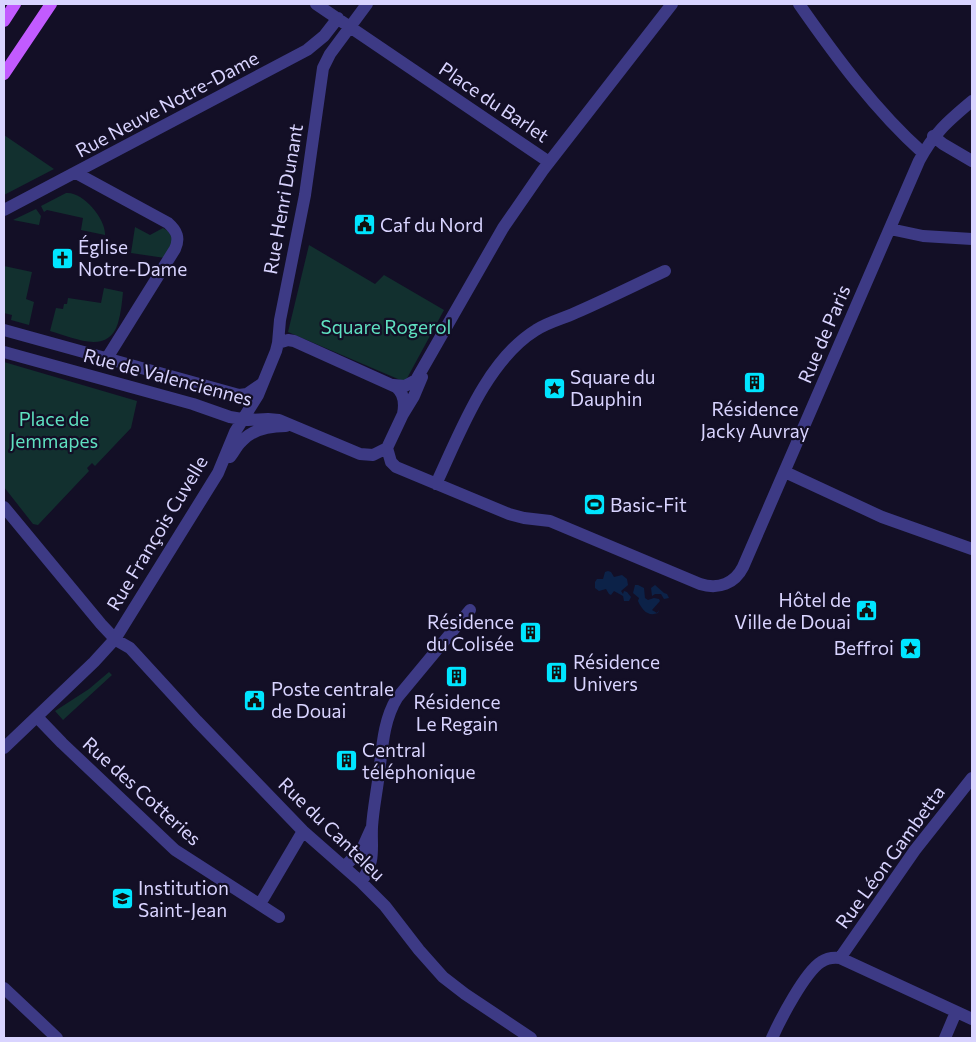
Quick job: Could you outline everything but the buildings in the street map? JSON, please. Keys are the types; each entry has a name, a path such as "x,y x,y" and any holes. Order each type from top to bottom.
{"main road":[{"path":"4,21 16,4"},
{"path":"4,74 51,4"}],"street":[{"name":"Place du Barlet","path":"316,4 549,162 672,4"},
{"path":"351,28 367,4"},
{"path":"799,4 845,68 923,153"},
{"name":"Rue Neuve Notre-Dame","path":"4,210 307,50 324,36 338,18"},
{"name":"Rue Henri Dunant","path":"242,420 258,395 278,343 280,320 305,195 322,68 330,54 351,28"},
{"name":"Rue de Paris","path":"436,484 514,516 555,522 693,582 709,587 720,586 733,580 741,572 923,153 933,136 972,101"},
{"path":"933,136 972,161"},
{"path":"549,162 503,228 425,368 414,396 387,448 391,462 396,467 436,484 470,411 495,369 520,343 537,330 665,271"},
{"path":"76,173 168,223 177,233 178,238 174,249 107,358"},
{"path":"890,229 923,236 972,239"},
{"name":"Rue de Valenciennes","path":"4,330 235,394 247,394 263,383"},
{"path":"278,343 288,340 294,342 393,385 400,390 403,397 403,414"},
{"name":"Rue de Valenciennes","path":"4,352 193,404 222,415 242,420 271,419 364,455 376,454 387,448"},
{"path":"393,385 405,386 413,383 425,368"},
{"name":"Rue François Cuvelle","path":"4,748 100,656 115,638 218,472 231,440 242,420"},
{"path":"218,472 240,442 251,434 272,427 298,428"},
{"path":"785,472 891,521 972,548"},
{"name":"Rue du Canteleu","path":"4,508 100,624 115,638 130,648 303,831 361,882 392,914 419,950 444,977 465,994 531,1038"},
{"path":"361,882 368,872 372,860 372,827 388,717 394,703 470,610"},
{"name":"Rue des Cotteries","path":"37,717 167,844 279,917"},
{"name":"Rue Léon Gambetta","path":"840,958 911,855 972,778"},
{"path":"344,867 362,849 372,827"},
{"path":"260,904 303,831"},
{"path":"772,1038 781,1019 818,963 824,960 840,958 972,1019"},
{"path":"4,988 57,1038"},
{"path":"944,1038 956,1012"}],"green space":[{"path":"4,135 54,169 4,195"},
{"path":"66,193 79,196 92,207 102,221 105,235 81,230 83,218 47,210 44,212 41,206"},
{"path":"36,209 41,216 39,225 13,220"},
{"path":"135,227 150,235 163,228 168,231 173,239 165,258 131,253"},
{"name":"Square Rogerol","path":"309,245 375,284 384,275 444,310 405,382 288,332"},
{"path":"4,266 32,272 26,299 34,302 29,325 11,320 12,315 4,313"},
{"path":"104,288 123,292 118,323 113,333 106,339 98,342 89,342 50,331 56,308 63,309 64,304 67,304 68,298 101,303"},
{"name":"Place de Jemmapes","path":"4,362 137,401 131,428 95,466 92,463 87,468 89,471 38,525 33,524 4,487"},
{"path":"109,672 112,675 63,720 55,711 89,689"}],"water":[{"path":"608,571 614,577 622,575 627,579 628,585 621,591 623,594 624,591 627,592 631,597 629,601 624,601 623,596 614,591 611,595 606,589 599,591 595,588 597,579 603,579 605,572"},
{"path":"635,585 644,588 645,598 648,600 659,599 660,601 652,610 657,613 659,610 658,613 651,614 643,610 638,601 639,598 633,593"},
{"path":"655,585 667,594 669,598 664,599 661,594 652,596 651,588"}],"place":[{"name":"Caf du Nord","path":"364,225"},
{"name":"Église Notre-Dame","path":"62,258"},
{"name":"Résidence Jacky Auvray","path":"755,383"},
{"name":"Square du Dauphin","path":"554,388"},
{"name":"Basic-Fit","path":"594,505"},
{"name":"Hôtel de Ville de Douai","path":"867,611"},
{"name":"Résidence du Colisée","path":"530,633"},
{"name":"Beffroi","path":"910,648"},
{"name":"Résidence Univers","path":"557,673"},
{"name":"Résidence Le Regain","path":"457,676"},
{"name":"Poste centrale de Douai","path":"255,700"},
{"name":"Central téléphonique","path":"346,761"},
{"name":"Institution Saint-Jean","path":"122,899"}]}
